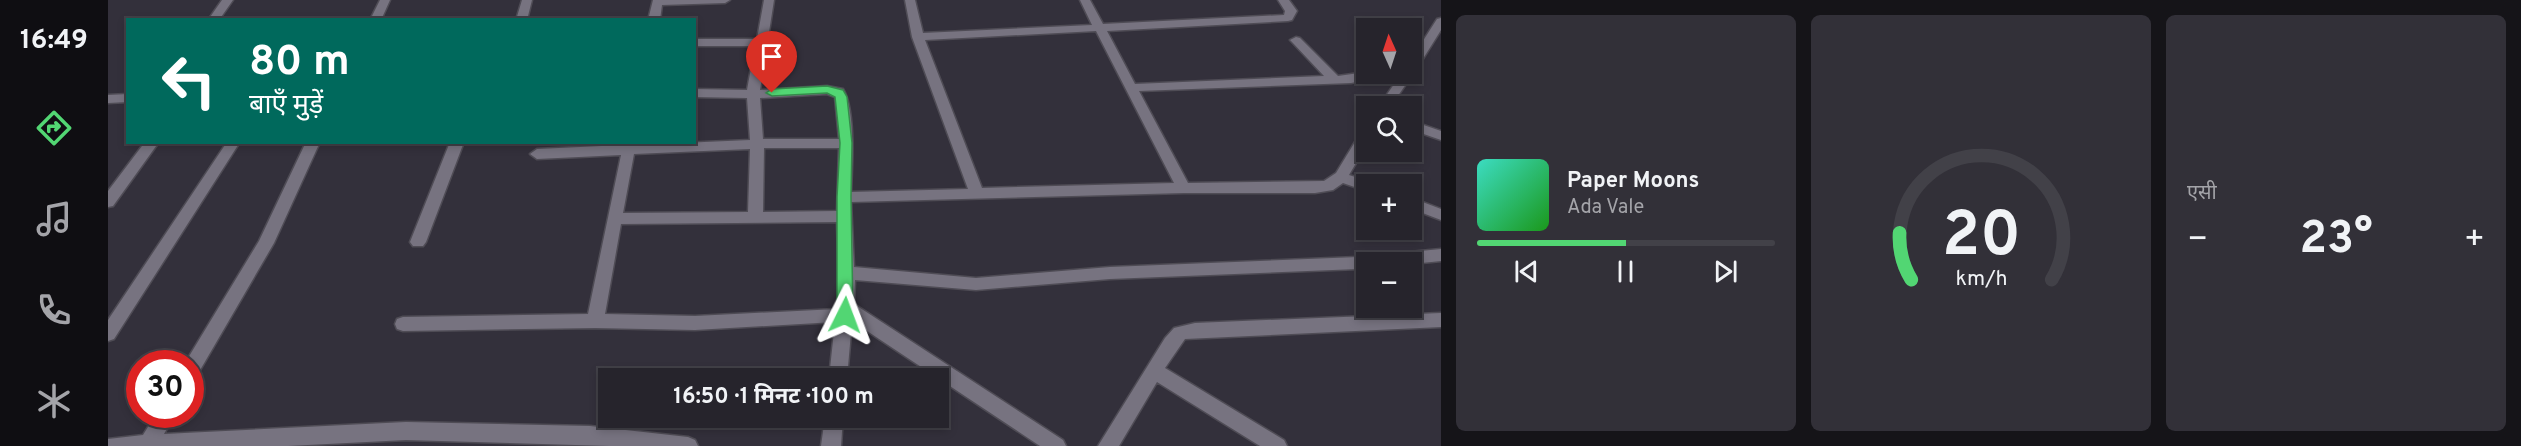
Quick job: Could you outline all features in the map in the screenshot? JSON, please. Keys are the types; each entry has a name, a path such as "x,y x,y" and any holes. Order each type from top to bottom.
{"street":[{"path":"214,18 228,0"},
{"path":"376,18 385,0"},
{"path":"522,18 527,0"},
{"path":"654,18 657,1 725,0"},
{"path":"755,217 757,144 753,94 769,0"},
{"path":"910,0 918,37 976,193"},
{"path":"1085,0 1184,188"},
{"path":"918,37 1288,18 1291,11 1283,0"},
{"path":"1422,50 1441,21"},
{"path":"1296,40 1334,79"},
{"path":"696,44 763,42"},
{"path":"1130,88 1356,78"},
{"path":"696,93 753,94 827,90 839,92 846,143 845,311 839,368"},
{"path":"108,99 126,98"},
{"path":"1422,129 1441,136"},
{"path":"537,154 629,146 846,143"},
{"path":"108,202 152,144"},
{"path":"108,334 233,144"},
{"path":"202,350 266,243 312,144"},
{"path":"417,242 456,144"},
{"path":"595,321 629,146"},
{"path":"844,197 1184,188 1315,188 1328,186 1341,177 1356,152"},
{"path":"1341,177 1356,182"},
{"path":"1422,208 1441,215"},
{"path":"615,219 844,216"},
{"path":"846,273 976,284 1110,273 1358,263 1441,255"},
{"path":"403,324 595,321 695,323 845,311 1056,446"},
{"path":"1108,446 1171,343 1180,333 1195,330 1441,320"},
{"path":"1154,370 1277,446"},
{"path":"147,445 157,428"},
{"path":"831,446 833,428"},
{"path":"114,446 317,441 406,431 590,435 688,446"}],"route":[{"path":"772,93 834,90 839,92 841,97 846,143 844,197 847,291 845,315"}]}
